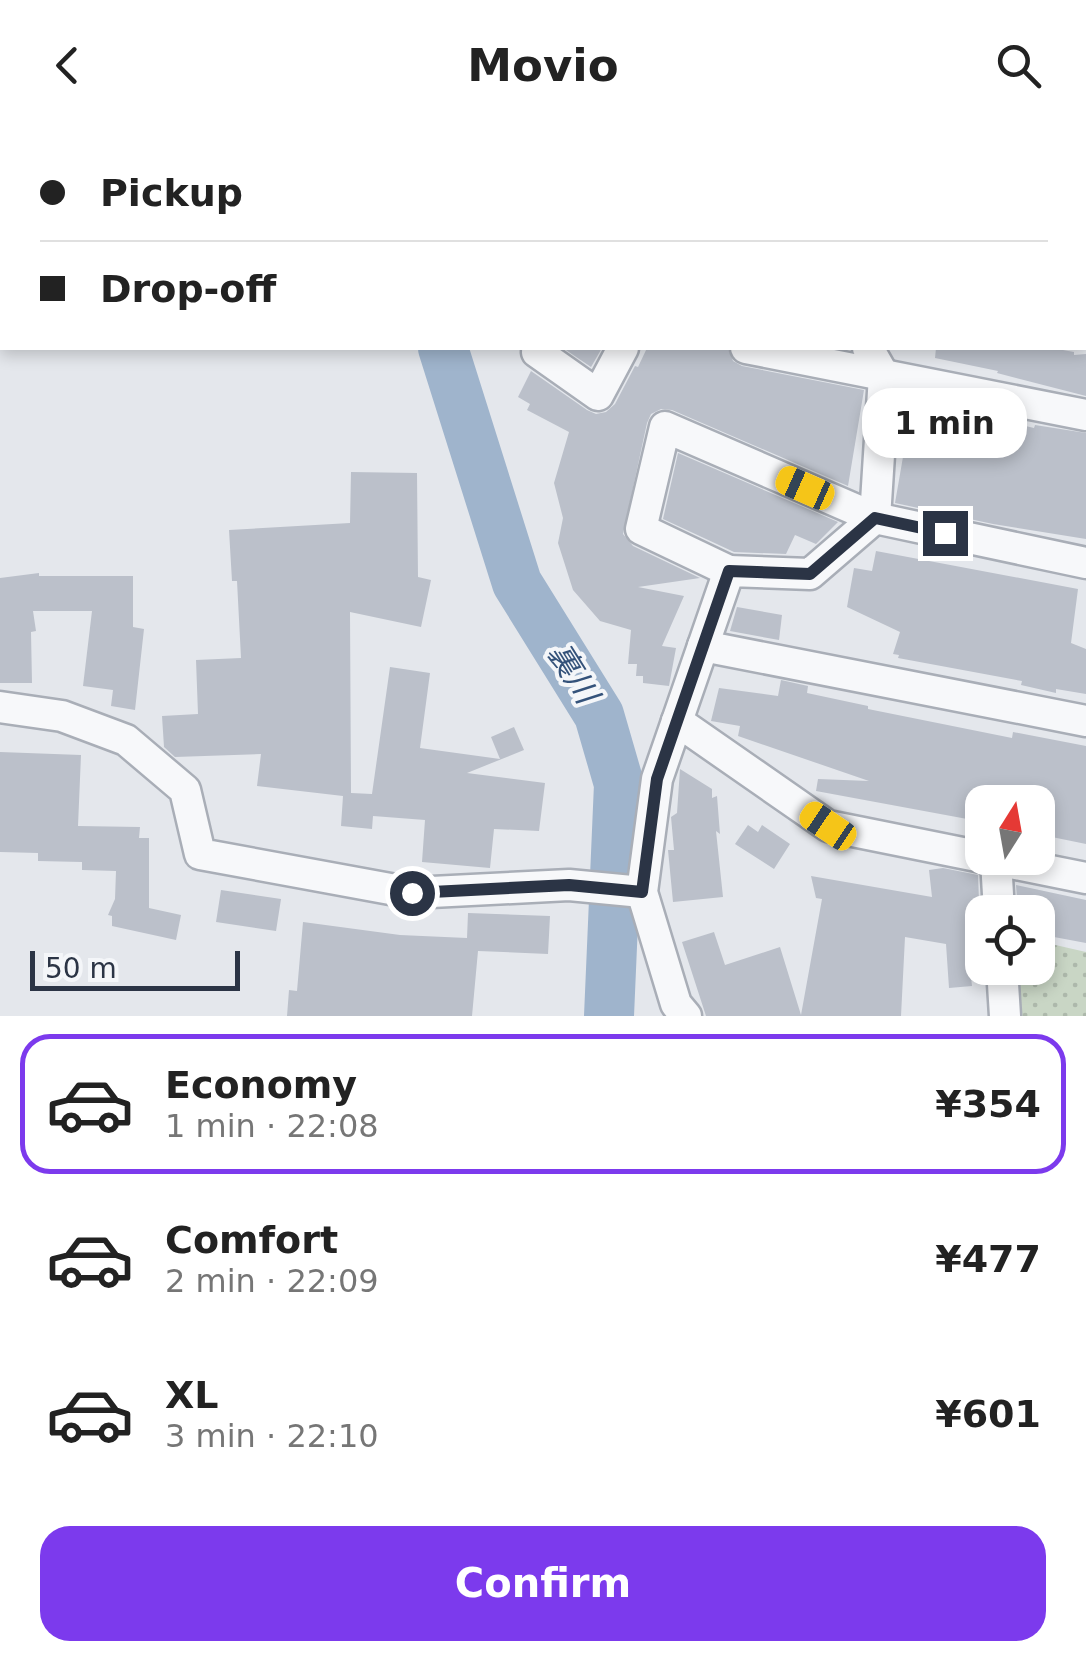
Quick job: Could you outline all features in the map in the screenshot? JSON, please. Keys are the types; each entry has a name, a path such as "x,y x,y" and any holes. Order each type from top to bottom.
{"street":[{"path":"538,350 598,395 622,350"},
{"path":"756,350 1086,415"},
{"path":"869,350 884,376 875,518 810,574 729,571 641,529 665,427 875,518 1086,564"},
{"path":"686,1016 676,1004 642,892 657,779 729,571"},
{"path":"703,646 1086,721"},
{"path":"0,708 62,716 126,740 185,790 200,854 412,893 569,885 642,892"},
{"path":"677,721 828,826 965,853"},
{"path":"1055,872 1086,878"},
{"path":"1003,985 1006,1016"}],"green space":[{"path":"1055,945 1086,952 1086,1016 1018,1016 1013,985 1055,985"}],"building":[{"path":"566,350 601,350 591,367"},
{"path":"646,350 729,350 733,361 742,366 864,390 848,486 672,410 661,409 651,414 623,534 633,546 700,578 638,587 684,596 662,646 676,648 669,686 643,683 643,676 636,676 637,664 628,664 631,630 600,621 573,590 558,543 563,518 554,483 569,432 527,410 530,404 518,397 531,371 587,410 596,414 606,412 615,404 635,366 638,367"},
{"path":"936,350 1063,350 1074,355 1086,354 1086,396 998,371 935,358"},
{"path":"912,405 1034,428 1035,425 1086,433 1086,539 895,503"},
{"path":"678,453 838,522 816,544 795,535 786,554 734,552 663,519"},
{"path":"351,472 417,473 418,577 431,580 421,627 350,612 351,793 372,794 390,667 430,673 420,748 500,759 491,737 514,727 524,750 467,773 545,783 539,831 494,829 490,868 422,862 425,820 373,816 372,829 341,826 343,796 257,786 261,754 175,757 164,747 162,716 198,714 196,660 241,658 237,581 232,581 229,530 350,523"},
{"path":"876,551 1078,589 1071,643 1086,649 1086,694 1056,689 1056,693 1021,685 1022,681 898,658 893,654 900,632 847,607 854,568 872,571"},
{"path":"39,573 133,576 133,627 144,629 135,710 111,706 113,690 83,686 92,611 33,611 36,631 31,632 32,683 0,683 0,578"},
{"path":"737,607 782,615 779,640 730,631"},
{"path":"781,680 808,686 807,693 868,709 1012,738 1013,732 1086,746 1086,844 1055,838 1055,785 965,785 965,819 816,791 818,779 869,781 738,736 740,726 711,721 719,688 778,696"},
{"path":"0,752 81,755 78,826 140,827 139,838 149,838 149,908 181,915 176,940 112,926 112,916 108,915 115,899 116,871 82,870 82,862 38,861 38,853 0,852"},
{"path":"680,769 712,789 712,798 717,796 720,834 716,831 723,897 673,902 668,850 674,850 671,817 677,813"},
{"path":"748,825 758,832 762,825 790,844 774,869 735,844"},
{"path":"943,868 978,875 979,895 965,895 965,985 972,986 949,988 946,944 905,937 901,1016 706,1016 682,942 714,932 725,965 780,947 801,1015 822,899 816,898 811,876 932,897 929,870"},
{"path":"1016,885 1086,900 1086,943 1055,937 1055,895 1017,895"},
{"path":"221,890 281,899 276,931 216,922"},
{"path":"468,913 550,916 548,954 478,951 472,1016 287,1016 289,990 297,991 303,922 400,935 467,938"}],"waterway":[{"name":"裏川","path":"444,350 517,583 599,715 619,784 609,1016"}],"route":[{"path":"412,893 569,885 642,892 657,779 729,571 810,574 875,518 945,533"}]}
